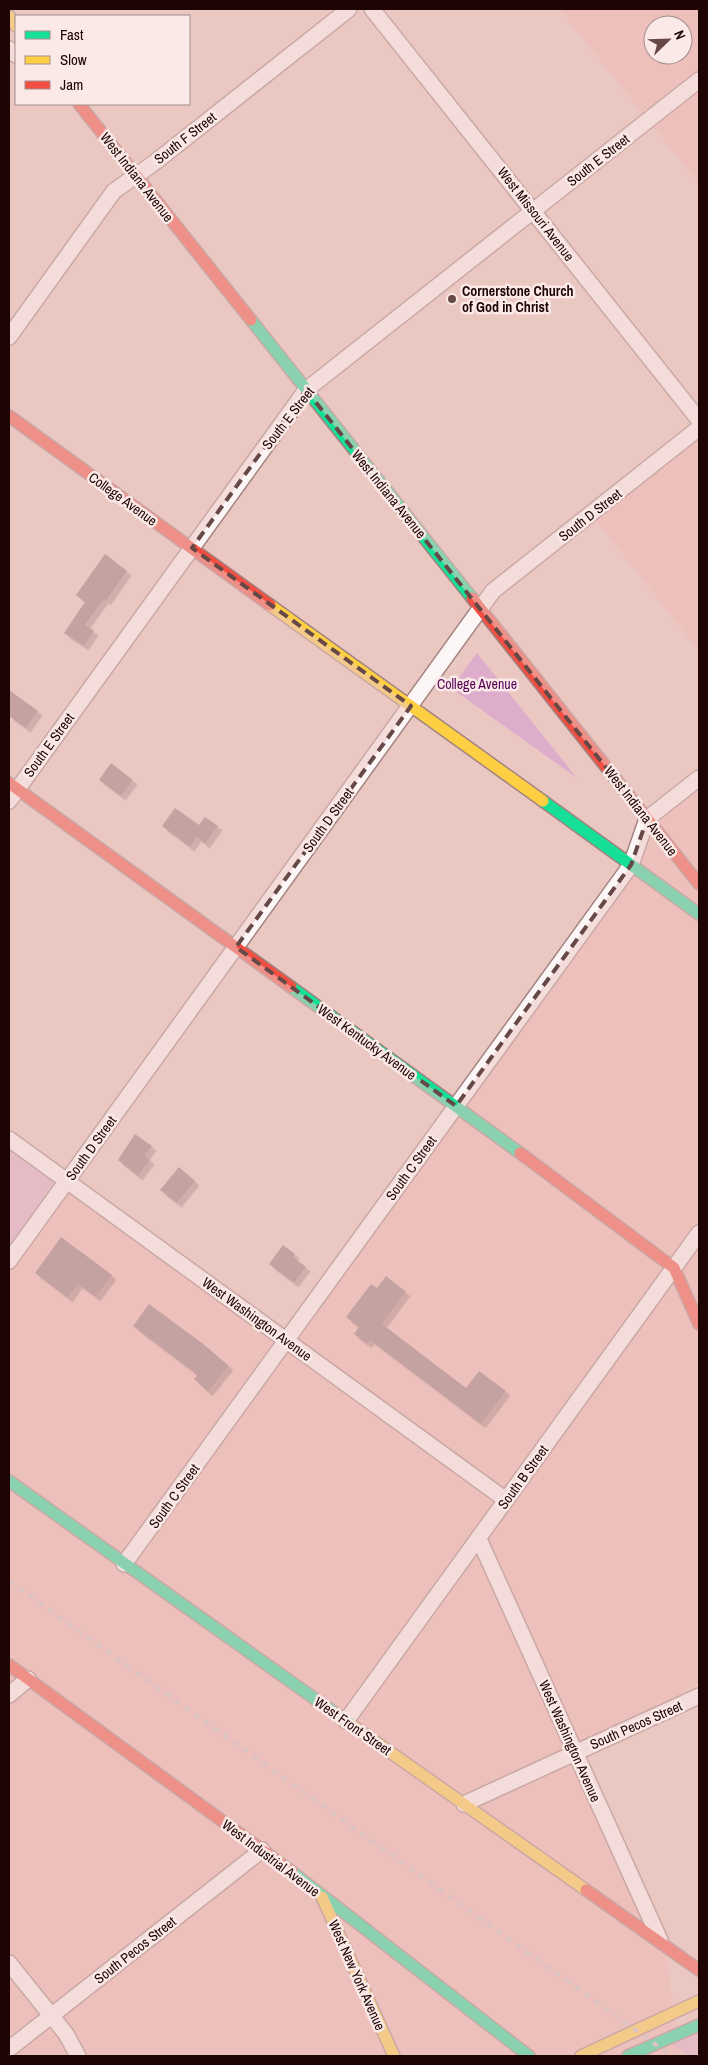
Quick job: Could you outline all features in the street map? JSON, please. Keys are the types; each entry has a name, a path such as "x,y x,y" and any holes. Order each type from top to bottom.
{"street":[{"name":"South F Street","path":"9,338 114,191 136,176 350,9"},
{"name":"West Missouri Avenue","path":"372,9 699,420"},
{"name":"South E Street","path":"12,791 306,390 699,80"},
{"name":"West Indiana Avenue","path":"79,105 699,884"},
{"name":"College Avenue","path":"9,416 699,914"},
{"name":"South D Street","path":"9,1261 493,591 699,428"},
{"path":"647,819 699,778"},
{"name":"West Kentucky Avenue","path":"12,791 236,947 456,1106 674,1268 699,1324"},
{"name":"South C Street","path":"124,1564 631,865 647,819"},
{"name":"West Washington Avenue","path":"9,1139 506,1500"},
{"name":"South B Street","path":"346,1721 699,1233"},
{"name":"West Front Street","path":"9,1481 699,1970"},
{"name":"West Washington Avenue","path":"479,1539 662,1943"},
{"name":"West Industrial Avenue","path":"9,1665 262,1850 529,2056"},
{"path":"9,1695 28,1679"},
{"name":"South Pecos Street","path":"464,1804 699,1696"},
{"name":"South Pecos Street","path":"9,2049 262,1850"},
{"name":"West New York Avenue","path":"320,1894 394,2056"},
{"path":"9,1963 52,2016 71,2042 78,2056"},
{"path":"581,2056 699,2001"},
{"path":"628,2056 699,2025"}],"highlighted area":[{"path":"306,390 647,819 631,865 456,1106 236,947 411,706 192,548"}],"shaded area":[{"path":"559,9 699,9 699,184"},
{"path":"699,427 699,651 590,513"},
{"path":"699,779 699,1683 575,1753 666,1953 680,2056 9,2056 9,1262 67,1182 287,1340 657,828 650,818"}],"green space":[{"name":"College Avenue","path":"477,653 577,778 451,688"},
{"path":"9,1139 67,1181 9,1261"},
{"path":"699,2032 699,2056 688,2056 671,2044"}],"building":[{"path":"105,554 127,571 106,601 104,599 85,625 94,631 84,646 64,633 85,602 76,595"},
{"path":"9,690 38,711 26,728 9,716"},
{"path":"111,763 133,780 121,796 99,780"},
{"path":"175,808 199,825 205,817 218,826 205,844 197,837 190,847 162,826"},
{"path":"135,1134 152,1146 145,1156 150,1160 138,1176 118,1160"},
{"path":"179,1167 195,1181 177,1203 160,1190"},
{"path":"61,1237 112,1275 96,1297 78,1284 68,1298 35,1273"},
{"path":"283,1245 295,1254 293,1257 306,1267 294,1283 269,1264"},
{"path":"386,1276 406,1292 382,1324 466,1388 479,1371 506,1391 481,1424 370,1340 367,1344 354,1334 359,1327 346,1317 371,1284 377,1288"},
{"path":"149,1304 202,1343 229,1366 208,1392 194,1379 197,1376 195,1373 133,1326"}],"railway":[{"path":"9,1581 672,2056"}],"traffic: fast":[{"path":"251,320 472,598"},
{"path":"543,801 699,914"},
{"path":"291,987 520,1153"},
{"path":"9,1481 353,1726"},
{"path":"292,1872 529,2056"},
{"path":"628,2056 699,2025"}],"traffic: slow":[{"path":"9,16 15,25"},
{"path":"270,605 543,801"},
{"path":"353,1726 586,1890"},
{"path":"322,1897 394,2056"},
{"path":"581,2056 699,2001"}],"traffic: jam":[{"path":"80,105 251,320"},
{"path":"9,416 270,605"},
{"path":"472,598 699,884"},
{"path":"9,783 291,987"},
{"path":"520,1153 674,1268 699,1324"},
{"path":"9,1665 292,1872"},
{"path":"586,1890 699,1970"}],"place":[{"name":"Cornerstone Church of God in Christ","path":"452,299"}]}
